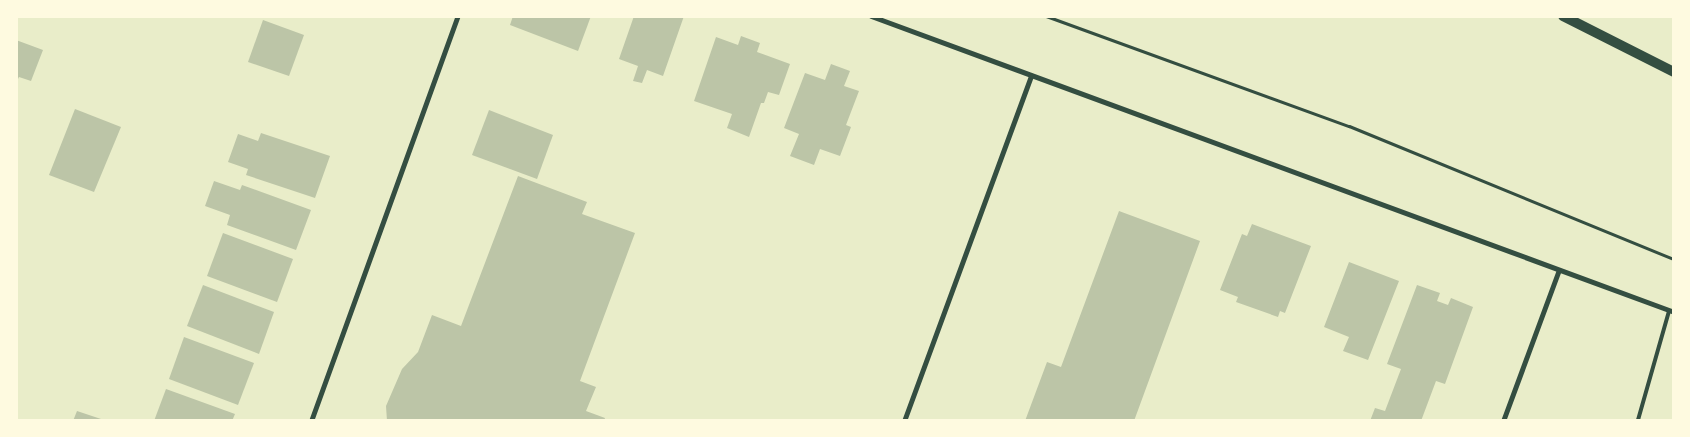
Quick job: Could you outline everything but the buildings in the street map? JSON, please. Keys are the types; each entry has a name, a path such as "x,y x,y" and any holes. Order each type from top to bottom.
{"main road":[{"path":"1563,16 1674,72"}],"street":[{"path":"311,421 458,16"},
{"path":"871,16 1671,312"},
{"path":"904,421 1031,76"},
{"path":"1503,421 1559,270"}],"lane":[{"path":"1640,421 1638,420 1671,312"}],"path":[{"path":"1046,16 1349,126 1674,260"}]}
